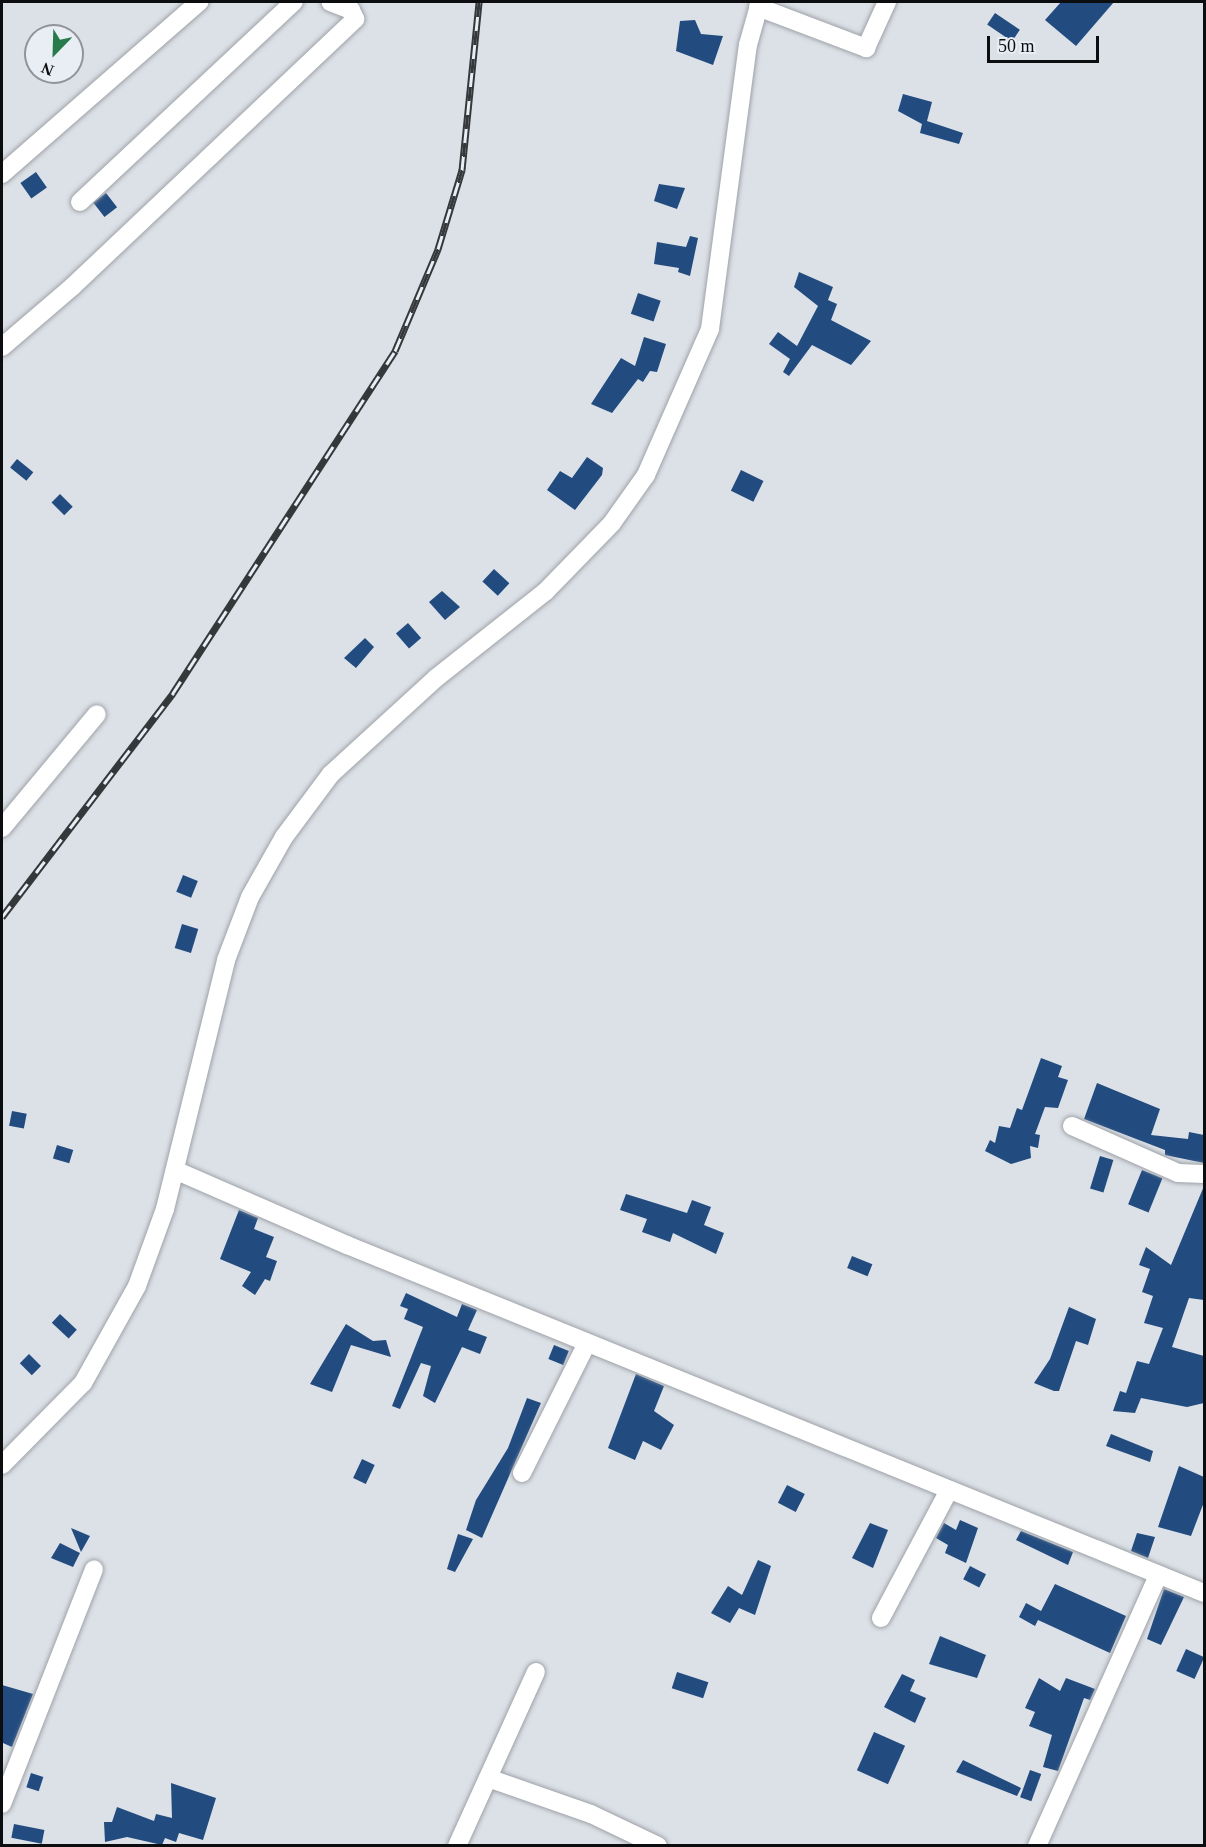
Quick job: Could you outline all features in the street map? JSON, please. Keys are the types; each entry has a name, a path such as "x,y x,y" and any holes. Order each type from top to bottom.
{"street":[{"path":"2,174 199,2"},
{"path":"80,202 294,2"},
{"path":"2,346 72,287 354,19 351,10 330,2"},
{"path":"2,1465 63,1407 102,1353 153,1248 236,929 302,810 331,774 436,678 545,592 612,524 646,475 710,329 759,4 866,48 887,2"},
{"path":"2,828 97,714"},
{"path":"1071,1126 1178,1173 1204,1174"},
{"path":"175,1170 587,1343 1204,1593"},
{"path":"522,1473 587,1343"},
{"path":"881,1617 949,1490"},
{"path":"2,1804 94,1569"},
{"path":"1038,1845 1158,1575"},
{"path":"457,1845 536,1672"},
{"path":"488,1778 591,1814 658,1845"}],"building":[{"path":"1061,2 1114,2 1076,46 1045,20"},
{"path":"995,13 1020,30 1012,41 987,25"},
{"path":"695,20 701,34 723,36 713,65 676,51 680,21"},
{"path":"903,94 932,102 927,121 963,133 959,144 920,133 922,124 898,111"},
{"path":"36,172 47,188 31,198 20,183"},
{"path":"659,184 685,188 677,209 654,201"},
{"path":"106,193 117,207 104,217 93,203"},
{"path":"690,236 698,238 690,276 678,272 679,268 654,264 657,242 686,247"},
{"path":"799,272 833,287 828,300 837,304 831,320 871,341 851,365 812,345 789,376 783,372 790,359 769,344 778,332 797,346 818,306 794,287"},
{"path":"638,293 661,301 654,322 631,314"},
{"path":"644,337 666,344 657,372 650,371 643,382 638,379 612,413 591,404 621,358 635,366"},
{"path":"587,457 603,468 602,475 575,510 547,490 560,471 572,478"},
{"path":"17,459 33,472 26,481 10,468"},
{"path":"741,470 763,481 753,502 731,491"},
{"path":"60,494 73,507 64,515 52,502"},
{"path":"494,569 509,583 498,596 482,581"},
{"path":"442,591 460,607 445,620 429,602"},
{"path":"408,623 421,638 409,649 396,633"},
{"path":"365,638 374,647 356,668 344,658"},
{"path":"183,875 198,881 191,898 176,892"},
{"path":"182,924 198,929 191,953 175,948"},
{"path":"1041,1058 1062,1066 1058,1077 1068,1080 1058,1108 1045,1107 1035,1134 1040,1135 1038,1148 1030,1146 1031,1158 1011,1164 985,1151 990,1140 995,1143 999,1126 1010,1128 1017,1108 1022,1110"},
{"path":"1097,1083 1160,1109 1151,1135 1188,1139 1189,1132 1204,1135 1204,1163 1165,1155 1165,1150 1084,1119"},
{"path":"12,1111 27,1114 24,1129 9,1126"},
{"path":"57,1145 73,1150 69,1163 53,1158"},
{"path":"1100,1156 1113,1160 1103,1193 1090,1189"},
{"path":"1142,1170 1162,1178 1149,1213 1128,1204"},
{"path":"1204,1186 1204,1300 1189,1298 1172,1347 1204,1356 1204,1403 1187,1407 1141,1398 1135,1413 1113,1411 1120,1391 1126,1393 1137,1361 1149,1364 1163,1328 1144,1323 1153,1296 1142,1292 1150,1269 1139,1265 1146,1247 1171,1265"},
{"path":"626,1194 687,1213 692,1200 711,1207 704,1225 724,1233 716,1254 673,1233 670,1242 642,1232 647,1219 620,1210"},
{"path":"239,1210 258,1218 254,1229 274,1237 266,1257 277,1261 270,1281 265,1279 255,1295 242,1286 251,1272 220,1259"},
{"path":"852,1256 872,1264 868,1276 847,1268"},
{"path":"406,1293 457,1317 462,1304 477,1310 468,1330 487,1337 480,1354 462,1347 435,1403 423,1396 431,1366 421,1363 400,1409 392,1406 423,1327 404,1319 408,1309 400,1306"},
{"path":"1069,1307 1096,1319 1088,1345 1076,1341 1059,1391 1054,1391 1034,1383 1050,1359"},
{"path":"60,1314 77,1330 69,1338 52,1323"},
{"path":"346,1324 373,1341 386,1340 391,1357 351,1345 332,1392 310,1384"},
{"path":"554,1345 569,1351 563,1365 548,1359"},
{"path":"29,1354 41,1366 32,1375 20,1363"},
{"path":"636,1374 664,1386 654,1411 674,1425 661,1450 643,1441 635,1460 608,1448"},
{"path":"527,1398 541,1403 482,1538 466,1530 476,1500 508,1448"},
{"path":"1111,1434 1153,1451 1150,1462 1106,1446"},
{"path":"362,1459 375,1465 366,1484 353,1478"},
{"path":"1179,1466 1204,1477 1204,1502 1191,1536 1158,1527"},
{"path":"787,1485 805,1494 796,1512 778,1503"},
{"path":"960,1520 978,1528 966,1563 945,1553 948,1545 936,1538 944,1523 956,1530"},
{"path":"870,1523 888,1530 873,1568 852,1558"},
{"path":"71,1528 90,1536 81,1552"},
{"path":"1021,1531 1073,1552 1068,1565 1016,1540"},
{"path":"1137,1533 1155,1537 1148,1558 1131,1551"},
{"path":"458,1534 473,1539 455,1572 447,1569"},
{"path":"60,1543 80,1553 73,1567 51,1558"},
{"path":"758,1560 771,1566 755,1615 739,1608 730,1623 711,1613 728,1586 742,1595"},
{"path":"970,1566 986,1574 979,1588 963,1579"},
{"path":"1055,1584 1126,1616 1110,1653 1038,1620 1035,1626 1019,1617 1026,1603 1041,1611"},
{"path":"1164,1589 1184,1597 1161,1645 1147,1639"},
{"path":"940,1636 986,1655 977,1678 929,1664"},
{"path":"1186,1649 1204,1657 1195,1679 1176,1671"},
{"path":"677,1672 708,1682 703,1698 672,1688"},
{"path":"902,1674 915,1680 910,1691 926,1698 915,1723 884,1707"},
{"path":"1039,1678 1060,1691 1066,1678 1095,1689 1090,1700 1084,1698 1058,1771 1043,1767 1052,1735 1029,1726 1035,1712 1025,1708"},
{"path":"2,1685 33,1694 12,1747 3,1743"},
{"path":"874,1732 905,1746 888,1784 857,1770"},
{"path":"963,1760 1021,1788 1017,1796 956,1772"},
{"path":"1030,1770 1041,1774 1031,1801 1020,1797"},
{"path":"31,1773 43,1777 39,1791 26,1787"},
{"path":"171,1783 216,1798 203,1840 179,1833 176,1842 165,1838 162,1845 127,1837 105,1842 104,1822 112,1822 117,1807 154,1821 156,1814 172,1818"},
{"path":"14,1824 44,1830 42,1844 11,1838"}],"railway":[{"path":"2,917 173,693 395,351 438,249 462,170 479,2"}]}
